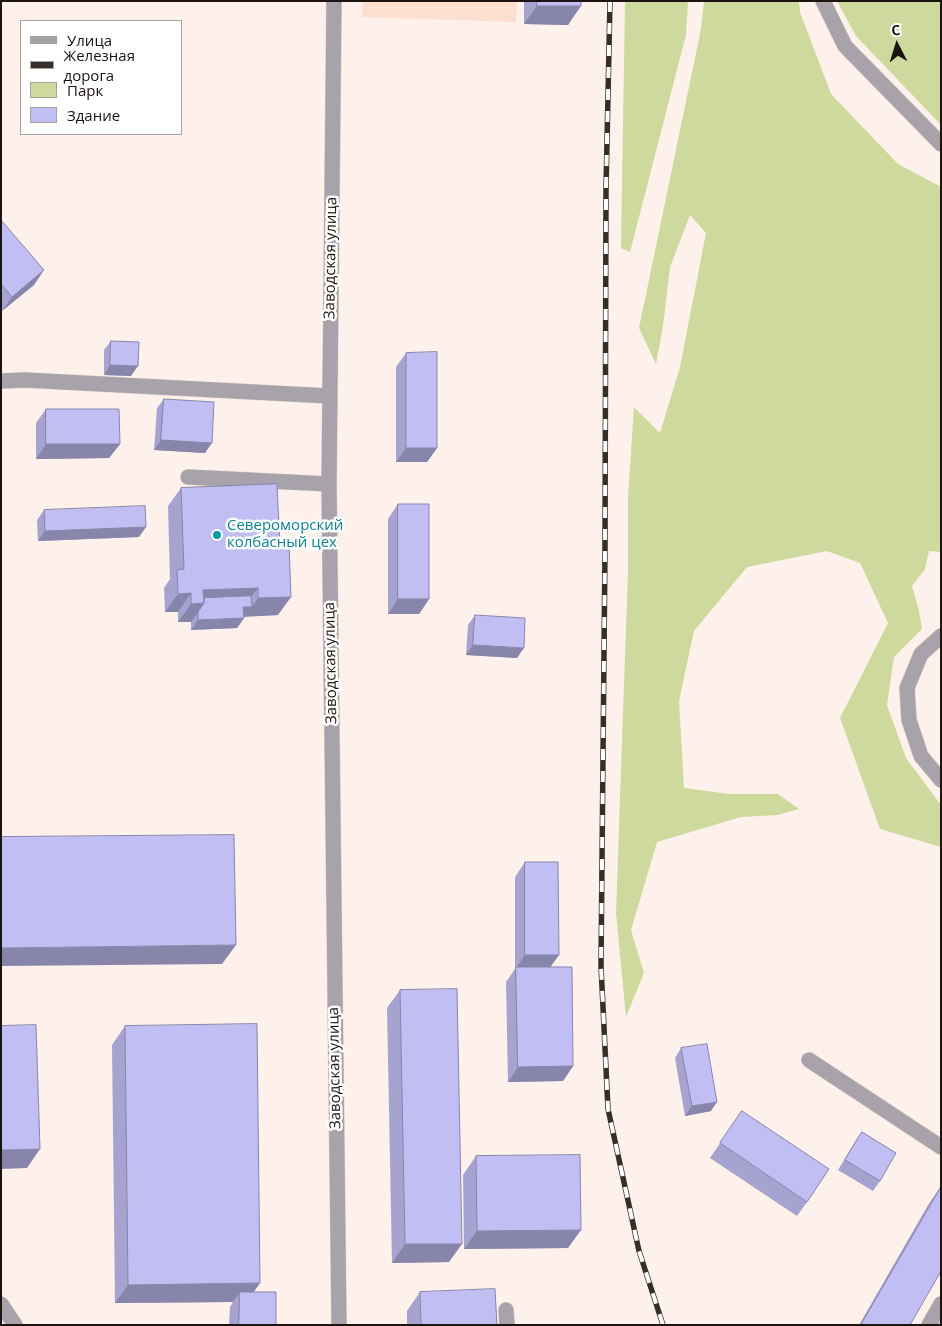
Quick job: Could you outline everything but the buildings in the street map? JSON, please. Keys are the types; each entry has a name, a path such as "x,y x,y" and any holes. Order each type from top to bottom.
{"street":[{"name":"Заводская улица","path":"334,1 329,484 339,1325"},
{"path":"822,1 845,46 941,144"},
{"path":"1,381 25,380 330,396"},
{"path":"188,477 329,484"},
{"path":"941,636 921,654 907,688 909,720 921,756 941,780"},
{"path":"809,1060 941,1147"},
{"path":"1,1304 15,1325"},
{"path":"929,1325 941,1304"}],"shaded area":[{"path":"363,1 517,1 516,22 362,17"}],"green space":[{"path":"625,1 688,1 686,35 630,252 621,248"},
{"path":"704,1 799,1 800,12 831,94 898,164 941,187 941,552 929,551 925,569 912,586 922,629 894,657 887,705 906,758 941,805 941,847 880,829 840,718 888,623 860,563 827,551 747,567 694,631 679,701 684,788 729,794 778,794 799,809 778,815 741,817 657,842 631,930 644,973 626,1017 616,913 628,572 628,498 634,407 660,433 680,367 706,233 690,215 670,267 656,364 639,328 701,29"},
{"path":"837,1 941,1 941,125 856,36"}],"railway":[{"path":"610,1 606,189 601,966 608,1109 639,1251 663,1325"}],"place":[{"name":"Североморский колбасный цех","path":"217,535"}]}
